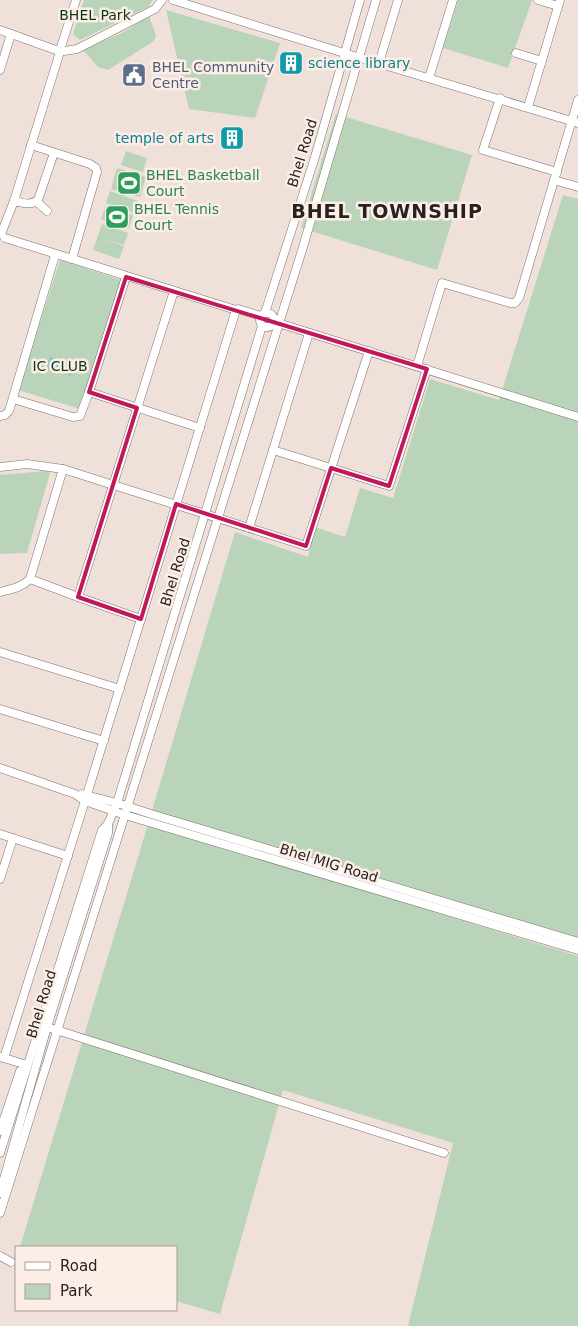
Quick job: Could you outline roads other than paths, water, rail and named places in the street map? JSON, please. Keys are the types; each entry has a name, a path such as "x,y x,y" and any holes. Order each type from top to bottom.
{"street":[{"path":"76,0 2,237 72,260 236,310 238,309 262,319 269,327 276,322"},
{"path":"0,30 60,51 77,49 155,9 162,0"},
{"path":"173,0 344,54 500,98 575,122"},
{"name":"Bhel Road","path":"0,1153 2,1134 102,830 108,824 117,803 206,514 262,319 314,158 360,0"},
{"path":"0,1214 218,518 276,322 303,247 376,0"},
{"path":"380,63 398,0"},
{"path":"430,78 453,0"},
{"path":"528,107 559,3 538,0"},
{"path":"0,70 12,34"},
{"path":"516,53 542,61"},
{"path":"500,98 483,150 556,176 578,187"},
{"path":"417,366 442,283 510,303 515,303 519,298 556,176 575,122 578,100"},
{"path":"31,145 90,164 96,168 97,172 72,260"},
{"path":"36,202 54,153"},
{"path":"14,201 30,204 36,202"},
{"path":"36,202 47,211"},
{"path":"0,416 5,415 9,411 56,254"},
{"path":"13,399 73,417 80,416 126,276"},
{"path":"78,597 174,291"},
{"path":"25,1064 2,1057 68,856 236,310"},
{"path":"262,319 272,315 276,322 578,418"},
{"path":"249,528 309,333"},
{"path":"0,468 27,464 63,469 306,546 369,351"},
{"path":"273,450 389,486 427,370"},
{"path":"89,392 200,428"},
{"path":"0,592 18,588 30,579 63,469"},
{"path":"30,579 141,619"},
{"path":"0,652 120,689"},
{"path":"0,709 104,741"},
{"name":"Bhel MIG Road","path":"0,768 86,798 125,815 578,950"},
{"name":"Bhel MIG Road","path":"86,798 117,803 578,942"},
{"name":"Bhel Road","path":"0,1193 47,1027 108,832 108,824"},
{"path":"0,834 68,856"},
{"path":"0,879 13,838"},
{"path":"47,1027 444,1153"},
{"path":"0,1256 11,1262 0,1262"}],"water":[{"path":"50,357 74,364 71,376 46,368"}],"place":[{"name":"science library","path":"291,63"},
{"name":"BHEL Community Centre","path":"134,75"},
{"name":"temple of arts","path":"232,138"},
{"name":"BHEL Basketball Court","path":"129,183"},
{"name":"BHEL Tennis Court","path":"117,217"}],"district":[{"name":"BHEL TOWNSHIP","path":"387,211"}],"park label":[{"name":"BHEL Park","path":"95,15"},
{"name":"IC CLUB","path":"60,366"}]}
